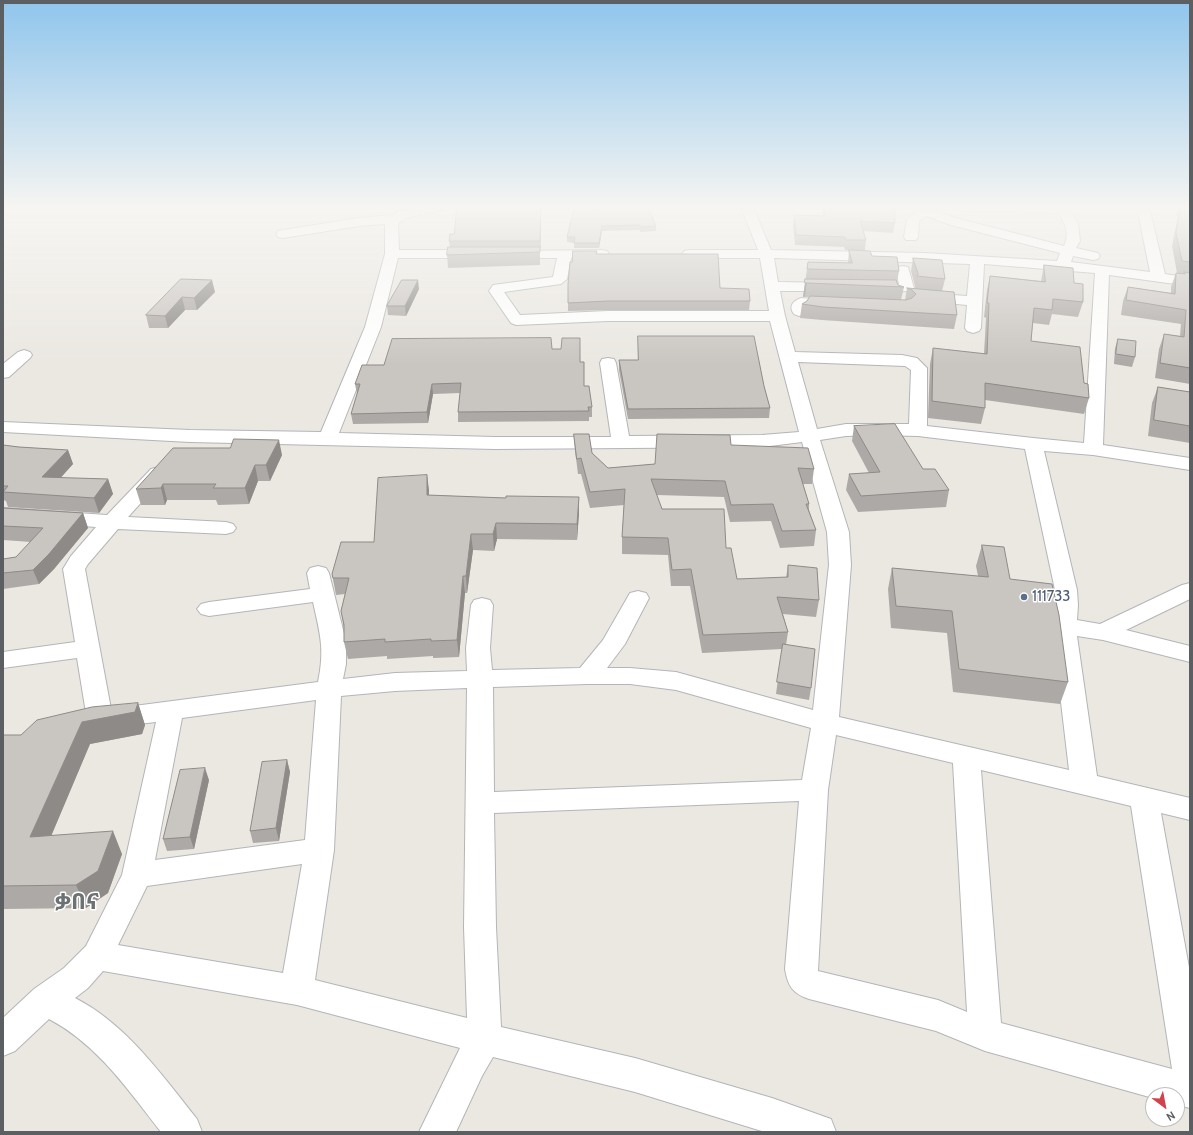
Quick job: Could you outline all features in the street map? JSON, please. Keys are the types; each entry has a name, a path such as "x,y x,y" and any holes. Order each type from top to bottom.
{"street":[{"path":"328,438 373,327 390,260"},
{"path":"564,260 560,279 556,281 498,288 496,291 516,320 608,316 777,316"},
{"path":"767,260 777,316 809,435 838,532 840,565 825,723 814,790 801,969 803,978 810,984 938,1016 985,1035 1190,1091"},
{"path":"957,260 1064,265 1101,263"},
{"path":"1064,265 1065,260"},
{"path":"1093,260 1158,276 1190,282"},
{"path":"1154,260 1158,276"},
{"path":"973,328 977,261"},
{"path":"1093,449 1101,263"},
{"path":"846,266 849,264 875,265"},
{"path":"902,295 907,288 903,270"},
{"path":"772,286 854,287 902,295 975,301"},
{"path":"799,312 799,304 801,303 851,305"},
{"path":"3,373 24,355"},
{"path":"788,357 902,360 916,365 919,368 918,430"},
{"path":"608,363 621,442"},
{"path":"3,427 190,436 495,443 762,441 782,440 846,430 918,430 1033,444 1093,449 1190,464"},
{"path":"190,436 112,522 79,560 74,569 88,648 89,722 329,689 395,682 630,676 676,681 825,723 1190,809"},
{"path":"1033,444 1066,590 1067,605 1064,626 1084,784"},
{"path":"3,514 226,528"},
{"path":"209,609 320,583 334,642 334,664 329,689 319,850 297,990"},
{"path":"1103,632 1190,590"},
{"path":"587,676 613,644 638,598"},
{"path":"437,1132 470,1064 485,1039 480,927 480,679 478,648 482,605"},
{"path":"1064,626 1103,632 1190,654"},
{"path":"3,660 88,648"},
{"path":"3,1040 46,1000 76,978 97,956 137,875 171,711"},
{"path":"966,756 985,1035"},
{"path":"480,803 814,790"},
{"path":"1144,797 1190,1069"},
{"path":"137,875 319,850"},
{"path":"97,956 297,990 485,1039 635,1075 772,1116 818,1132"},
{"path":"46,1000 90,1026 128,1063 184,1132"}],"building":[{"path":"572,260 718,260 720,288 749,289 750,301 608,301 568,303 570,262 572,262"},
{"path":"851,260 897,260 899,271 807,269 808,262 852,263"},
{"path":"914,260 942,260 945,279 917,276 918,274"},
{"path":"1182,260 1190,260 1190,262"},
{"path":"1044,265 1073,268 1074,283 1083,284 1083,302 1053,299 1052,310 1034,308 1031,341 1080,347 1084,383 1088,384 1089,398 985,383 985,408 932,401 933,348 987,354 989,303 987,303 990,276 1045,282"},
{"path":"1184,272 1190,273 1190,368 1160,363 1164,334 1184,337 1186,310 1126,300 1128,287 1175,294 1176,273 1185,274"},
{"path":"181,279 212,280 194,298 182,297 165,316 146,315"},
{"path":"805,279 896,280 898,285 904,287 805,283"},
{"path":"402,280 418,280 405,306 387,306"},
{"path":"907,288 954,292 957,315 823,307 802,304 807,301 810,296 906,300 912,298 916,294"},
{"path":"638,336 754,336 770,408 628,409 619,360 638,360"},
{"path":"551,338 552,349 561,349 562,338 580,338 580,362 584,362 584,386 589,386 592,407 588,407 589,411 458,412 461,383 432,384 427,412 351,414 360,384 355,384 362,365 384,365 392,339"},
{"path":"1118,339 1136,341 1135,357 1116,354"},
{"path":"1158,387 1190,392 1190,426 1154,420"},
{"path":"895,424 923,469 935,469 949,490 861,496 849,474 880,472 854,426"},
{"path":"574,434 589,434 592,453 608,468 655,464 657,434 730,435 731,445 808,448 814,469 798,468 809,504 806,504 816,530 782,531 773,504 731,505 725,481 651,479 662,509 724,509 726,548 731,548 737,579 788,577 788,565 817,568 819,600 777,597 788,632 703,635 691,569 672,570 668,538 622,537 625,489 590,492 581,458 577,459"},
{"path":"234,439 279,440 266,465 255,465 245,488 213,488 216,484 163,484 161,488 136,489 173,448 230,448"},
{"path":"3,445 68,450 42,477 108,479 94,498 3,492 8,486 3,486"},
{"path":"427,475 427,495 506,498 506,496 579,497 577,524 496,523 493,534 471,534 466,576 463,576 457,640 431,641 431,639 385,642 385,639 344,642 344,625 341,611 349,578 333,578 332,574 341,542 374,542 378,478"},
{"path":"3,508 83,513 49,554 33,570 3,573 3,559 16,557 43,528 3,526"},
{"path":"982,545 1004,547 1010,579 1052,584 1059,615 1068,682 959,669 952,611 896,606 892,568 988,577"},
{"path":"783,644 815,649 811,688 777,682"},
{"path":"138,703 135,712 82,722 30,837 113,831 98,871 76,885 3,886 3,735 21,735 37,720 92,707"},
{"path":"287,760 276,828 250,831 262,762"},
{"path":"205,768 190,837 163,839 180,770"}],"place":[{"name":"111733","path":"1024,597"}],"district":[{"name":"ቃበና","path":"77,902"}]}
